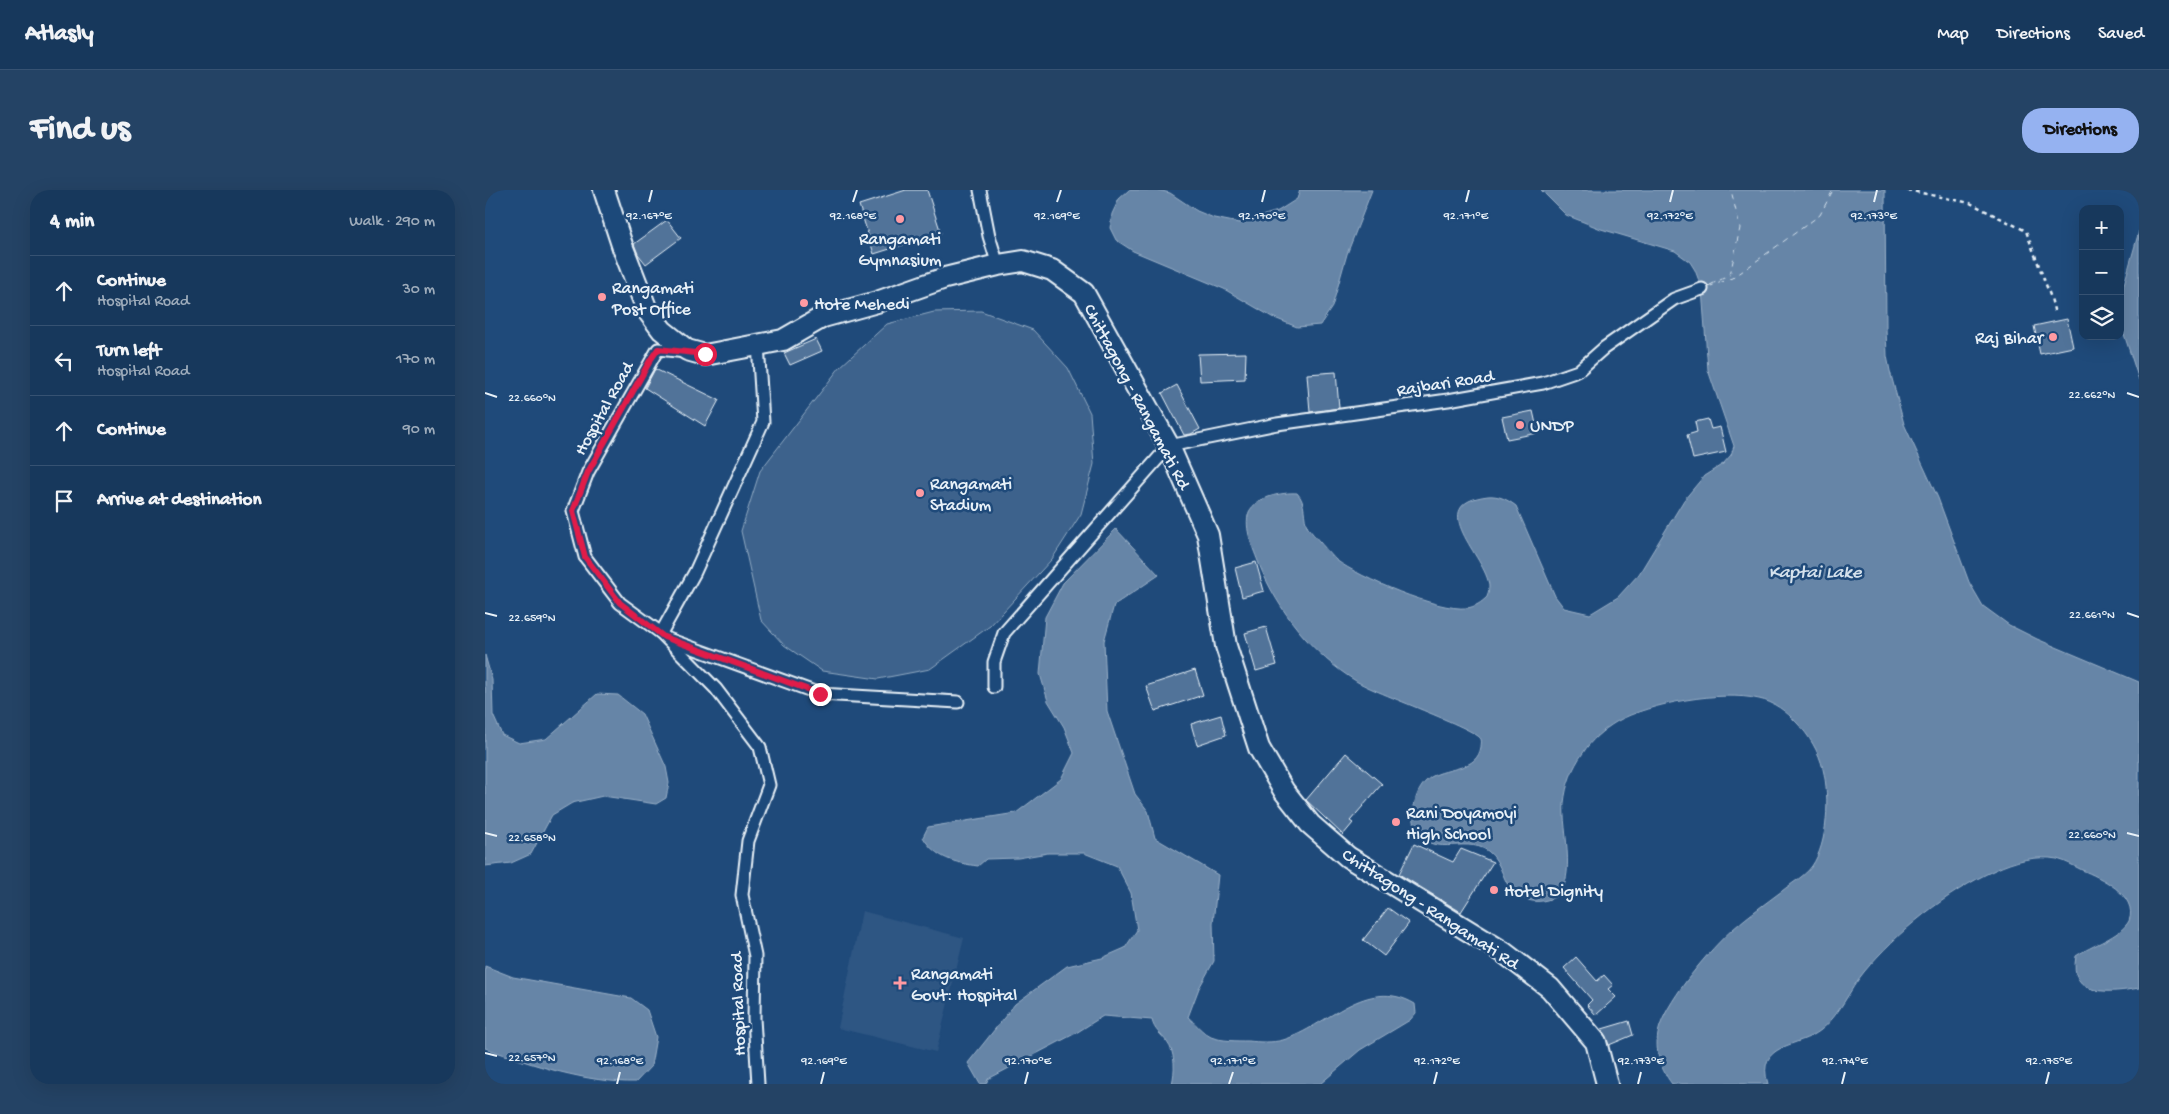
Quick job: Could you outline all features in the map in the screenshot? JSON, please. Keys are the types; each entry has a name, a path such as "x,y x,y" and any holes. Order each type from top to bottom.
{"highway":[{"name":"Chittagong - Rangamati Rd","path":"604,190 647,310 662,330 687,350 705,354 783,340 823,317 877,302 945,278 998,265 1023,262 1052,270 1084,293 1169,446 1208,535 1226,646 1259,748 1284,791 1310,824 1348,857 1503,952 1550,988 1596,1042 1607,1084"}],"street":[{"path":"980,190 989,236 998,265"},
{"name":"Rajbari Road","path":"1169,446 1277,424 1448,400 1543,383 1578,371 1604,348 1674,299 1702,289"},
{"path":"758,344 763,422 695,572 662,635 820,694 958,702"},
{"name":"Hospital Road","path":"705,354 658,349 588,472 573,511 585,557 620,603 662,635 716,689 760,748 769,785 748,841 742,895 755,956 754,1018 758,1084"},
{"path":"993,688 994,662 1004,634 1169,446"}],"path":[{"path":"1907,190 1970,203 2026,231 2051,298 2055,314"}],"shaded area":[{"name":"Rangamati Stadium","path":"981,311 1033,330 1068,368 1090,413 1094,464 1081,514 1052,559 990,626 930,669 878,679 822,671 784,645 761,620 741,531 760,471 840,367 887,324 934,312"},
{"name":"Rangamati Govt: Hospital","path":"862,911 964,938 936,1052 838,1028"}],"water":[{"path":"1129,190 1158,190 1170,193 1197,211 1214,218 1239,223 1278,211 1297,199 1300,190 1372,190 1347,254 1332,307 1320,325 1297,327 1272,317 1224,289 1133,251 1116,240 1110,228 1112,214 1119,199"},
{"name":"Kaptai Lake","path":"1541,190 1885,190 1886,328 1887,356 1890,371 1904,424 1938,498 1969,582 1983,606 2009,625 2037,639 2139,682 2139,988 2116,991 2094,990 2085,986 2075,970 2076,956 2119,932 2129,921 2131,912 2123,895 2107,882 2063,861 2049,858 2025,860 2002,867 1977,879 1941,901 1907,928 1864,972 1828,1024 1812,1036 1773,1053 1768,1060 1766,1070 1768,1084 1672,1084 1661,1064 1657,1042 1660,1026 1672,1001 1702,961 1733,929 1809,870 1817,856 1824,833 1827,806 1825,780 1816,750 1806,733 1789,715 1764,700 1726,696 1686,700 1647,709 1630,715 1606,728 1590,744 1579,759 1568,783 1564,803 1567,873 1564,885 1558,895 1547,900 1532,901 1524,899 1512,891 1497,861 1488,851 1468,845 1437,845 1421,836 1415,825 1413,812 1418,792 1431,777 1461,767 1474,760 1481,747 1481,739 1462,727 1356,681 1311,645 1276,598 1259,564 1247,525 1249,512 1252,507 1270,496 1297,493 1302,501 1308,528 1336,560 1363,576 1419,599 1454,608 1467,608 1473,607 1487,597 1489,586 1486,574 1463,533 1459,520 1460,509 1469,501 1488,496 1500,497 1516,506 1555,596 1564,608 1590,614 1618,597 1639,574 1684,500 1704,476 1723,464 1731,455 1734,446 1708,370 1702,289 1690,262 1675,251 1601,229 1566,215"},
{"path":"2139,231 2139,380 2124,334 2124,284"},
{"path":"1116,529 1159,575 1114,605 1104,641 1107,711 1135,794 1148,811 1155,838 1218,875 1213,923 1214,961 1199,988 1188,1017 1211,1037 1270,1042 1283,1040 1299,1034 1347,1006 1363,999 1380,996 1397,997 1415,1004 1416,1013 1410,1020 1360,1050 1320,1084 1172,1084 1174,1068 1172,1052 1152,1020 1103,1016 1076,1033 988,1079 986,1084 980,1084 968,1063 1015,1004 1067,966 1102,958 1125,948 1137,930 1131,893 1117,866 1084,853 1048,853 1018,858 986,859 978,866 970,865 940,855 933,850 923,837 928,827 1016,813 1061,779 1074,753 1064,727 1048,701 1040,674 1045,617 1063,583"},
{"path":"485,655 492,680 493,715 502,735 519,743 546,739 597,694 618,695 642,714 666,767 669,783 666,798 656,804 603,796 572,803 552,815 531,854 511,863 485,866"},
{"path":"485,966 513,977 631,998 647,1010 656,1037 651,1066 636,1082 598,1080 560,1072 485,1048"}],"building":[{"name":"Rangamati Gymnasium","path":"906,190 927,190 941,233 874,254 859,205"},
{"path":"667,220 681,238 646,264 638,254 634,244"},
{"name":"Raj Bihar","path":"2067,319 2073,347 2040,354 2034,326"},
{"path":"816,339 822,351 790,365 784,353"},
{"path":"1246,353 1245,379 1200,381 1198,354"},
{"path":"655,369 719,400 705,426 645,388"},
{"path":"1336,372 1339,408 1310,412 1307,374"},
{"path":"1177,385 1200,429 1191,434 1184,435 1162,393"},
{"name":"UNDP","path":"1533,411 1538,433 1507,439 1502,417"},
{"path":"1708,419 1711,429 1720,427 1726,452 1693,459 1687,435 1697,432 1695,422"},
{"path":"1256,562 1264,591 1242,597 1235,568"},
{"path":"1266,627 1277,665 1256,671 1245,633"},
{"path":"1195,670 1203,695 1155,711 1146,686"},
{"path":"1221,715 1226,735 1197,745 1191,724"},
{"path":"1346,753 1382,784 1350,821 1353,823 1343,835 1306,800"},
{"path":"1414,844 1453,862 1461,849 1493,862 1461,912 1399,874"},
{"path":"1388,908 1409,923 1384,956 1363,940"},
{"path":"1576,957 1597,981 1604,975 1613,985 1608,989 1616,997 1596,1015 1587,1005 1592,1000 1564,968"},
{"path":"1629,1021 1633,1035 1609,1045 1602,1029"}],"ferry route":[{"path":"1710,285 1730,275 1740,228 1731,190"},
{"path":"1708,287 1733,278 1820,215 1833,190"}],"place":[{"name":"Rangamati Gymnasium","path":"900,219"},
{"name":"Rangamati Post Office","path":"602,297"},
{"name":"Hote Mehedi","path":"804,303"},
{"name":"Raj Bihar","path":"2053,337"},
{"name":"UNDP","path":"1520,425"},
{"name":"Rangamati Stadium","path":"920,493"},
{"name":"Rani Doyamoyi High School","path":"1396,822"},
{"name":"Hotel Dignity","path":"1494,890"},
{"name":"Rangamati Govt: Hospital","path":"900,983"}],"route":[{"path":"705,354 658,349 651,359 588,472 573,511 585,557 620,603 664,637 820,694"}]}
